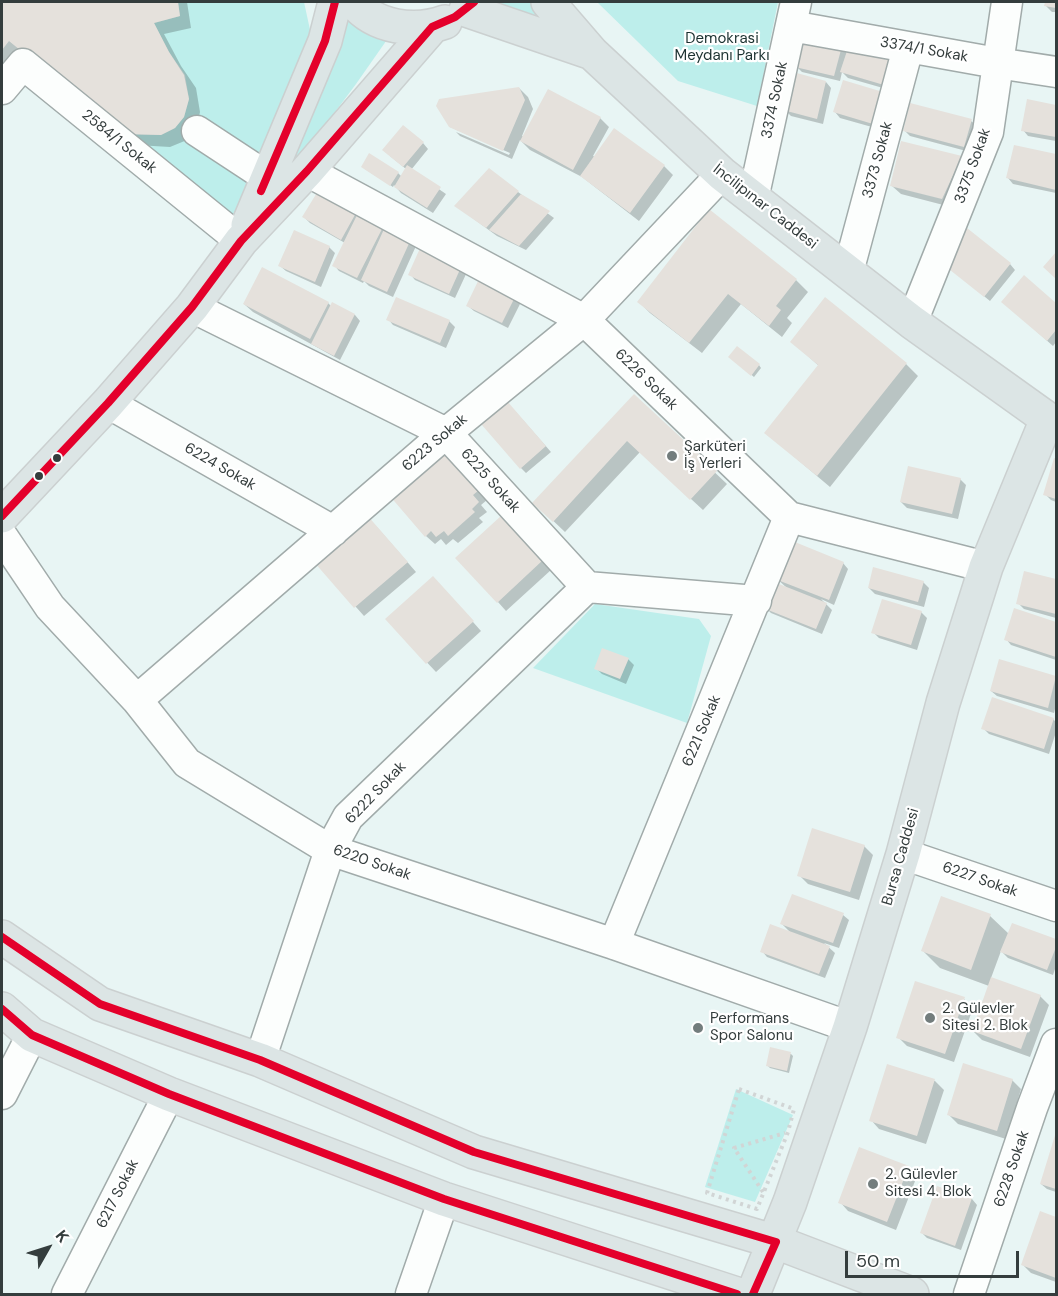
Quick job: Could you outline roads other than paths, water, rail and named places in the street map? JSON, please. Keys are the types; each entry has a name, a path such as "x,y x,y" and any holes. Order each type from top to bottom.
{"main road":[{"path":"241,241 325,41 335,2"},
{"path":"354,2 378,21 405,28 432,27 451,20 470,6"},
{"path":"548,2 592,53"},
{"name":"İncilipınar Caddesi","path":"470,6 592,53 722,174 753,199 912,322 1053,417"},
{"path":"2,516 108,403 192,307 241,241 307,171 432,27"},
{"name":"Bursa Caddesi","path":"753,1294 776,1242 849,1027 903,854 943,703 986,567 1053,417"},
{"path":"2,937 100,1004 260,1060 474,1152 776,1242 912,1294"},
{"path":"2,1010 32,1035 169,1094 444,1199 737,1294"}],"street":[{"name":"3375 Sokak","path":"912,322 988,132 1007,2"},
{"name":"3374/1 Sokak","path":"794,14 908,48 1056,72"},
{"name":"3374 Sokak","path":"753,199 794,14"},
{"name":"3373 Sokak","path":"848,272 908,48"},
{"name":"2584/1 Sokak","path":"2,89 12,68 241,241"},
{"path":"197,131 267,177"},
{"name":"6226 Sokak","path":"307,171 584,321 789,517 986,567"},
{"name":"6223 Sokak","path":"137,700 446,433 584,321 722,174"},
{"name":"6225 Sokak","path":"192,307 446,433 587,587"},
{"name":"6224 Sokak","path":"108,403 333,531"},
{"name":"6221 Sokak","path":"614,944 789,517"},
{"name":"6220 Sokak","path":"2,536 50,607 137,700 187,763 330,850 614,944 849,1027"},
{"path":"587,587 756,601"},
{"name":"6222 Sokak","path":"260,1060 330,850 348,818 587,587"},
{"name":"6227 Sokak","path":"903,854 1056,906"},
{"path":"2,1094 32,1035"},
{"name":"6228 Sokak","path":"969,1294 1044,1112 1056,1044"},
{"name":"6217 Sokak","path":"67,1294 169,1094"},
{"path":"411,1294 444,1199"}],"place":[{"name":"Şarküteri İş Yerleri","path":"672,456"},
{"name":"2. Gülevler Sitesi 2. Blok","path":"930,1018"},
{"name":"Performans Spor Salonu","path":"698,1028"},
{"name":"2. Gülevler Sitesi 4. Blok","path":"873,1184"}],"park label":[{"name":"Demokrasi Meydanı Parkı","path":"722,48"}]}
